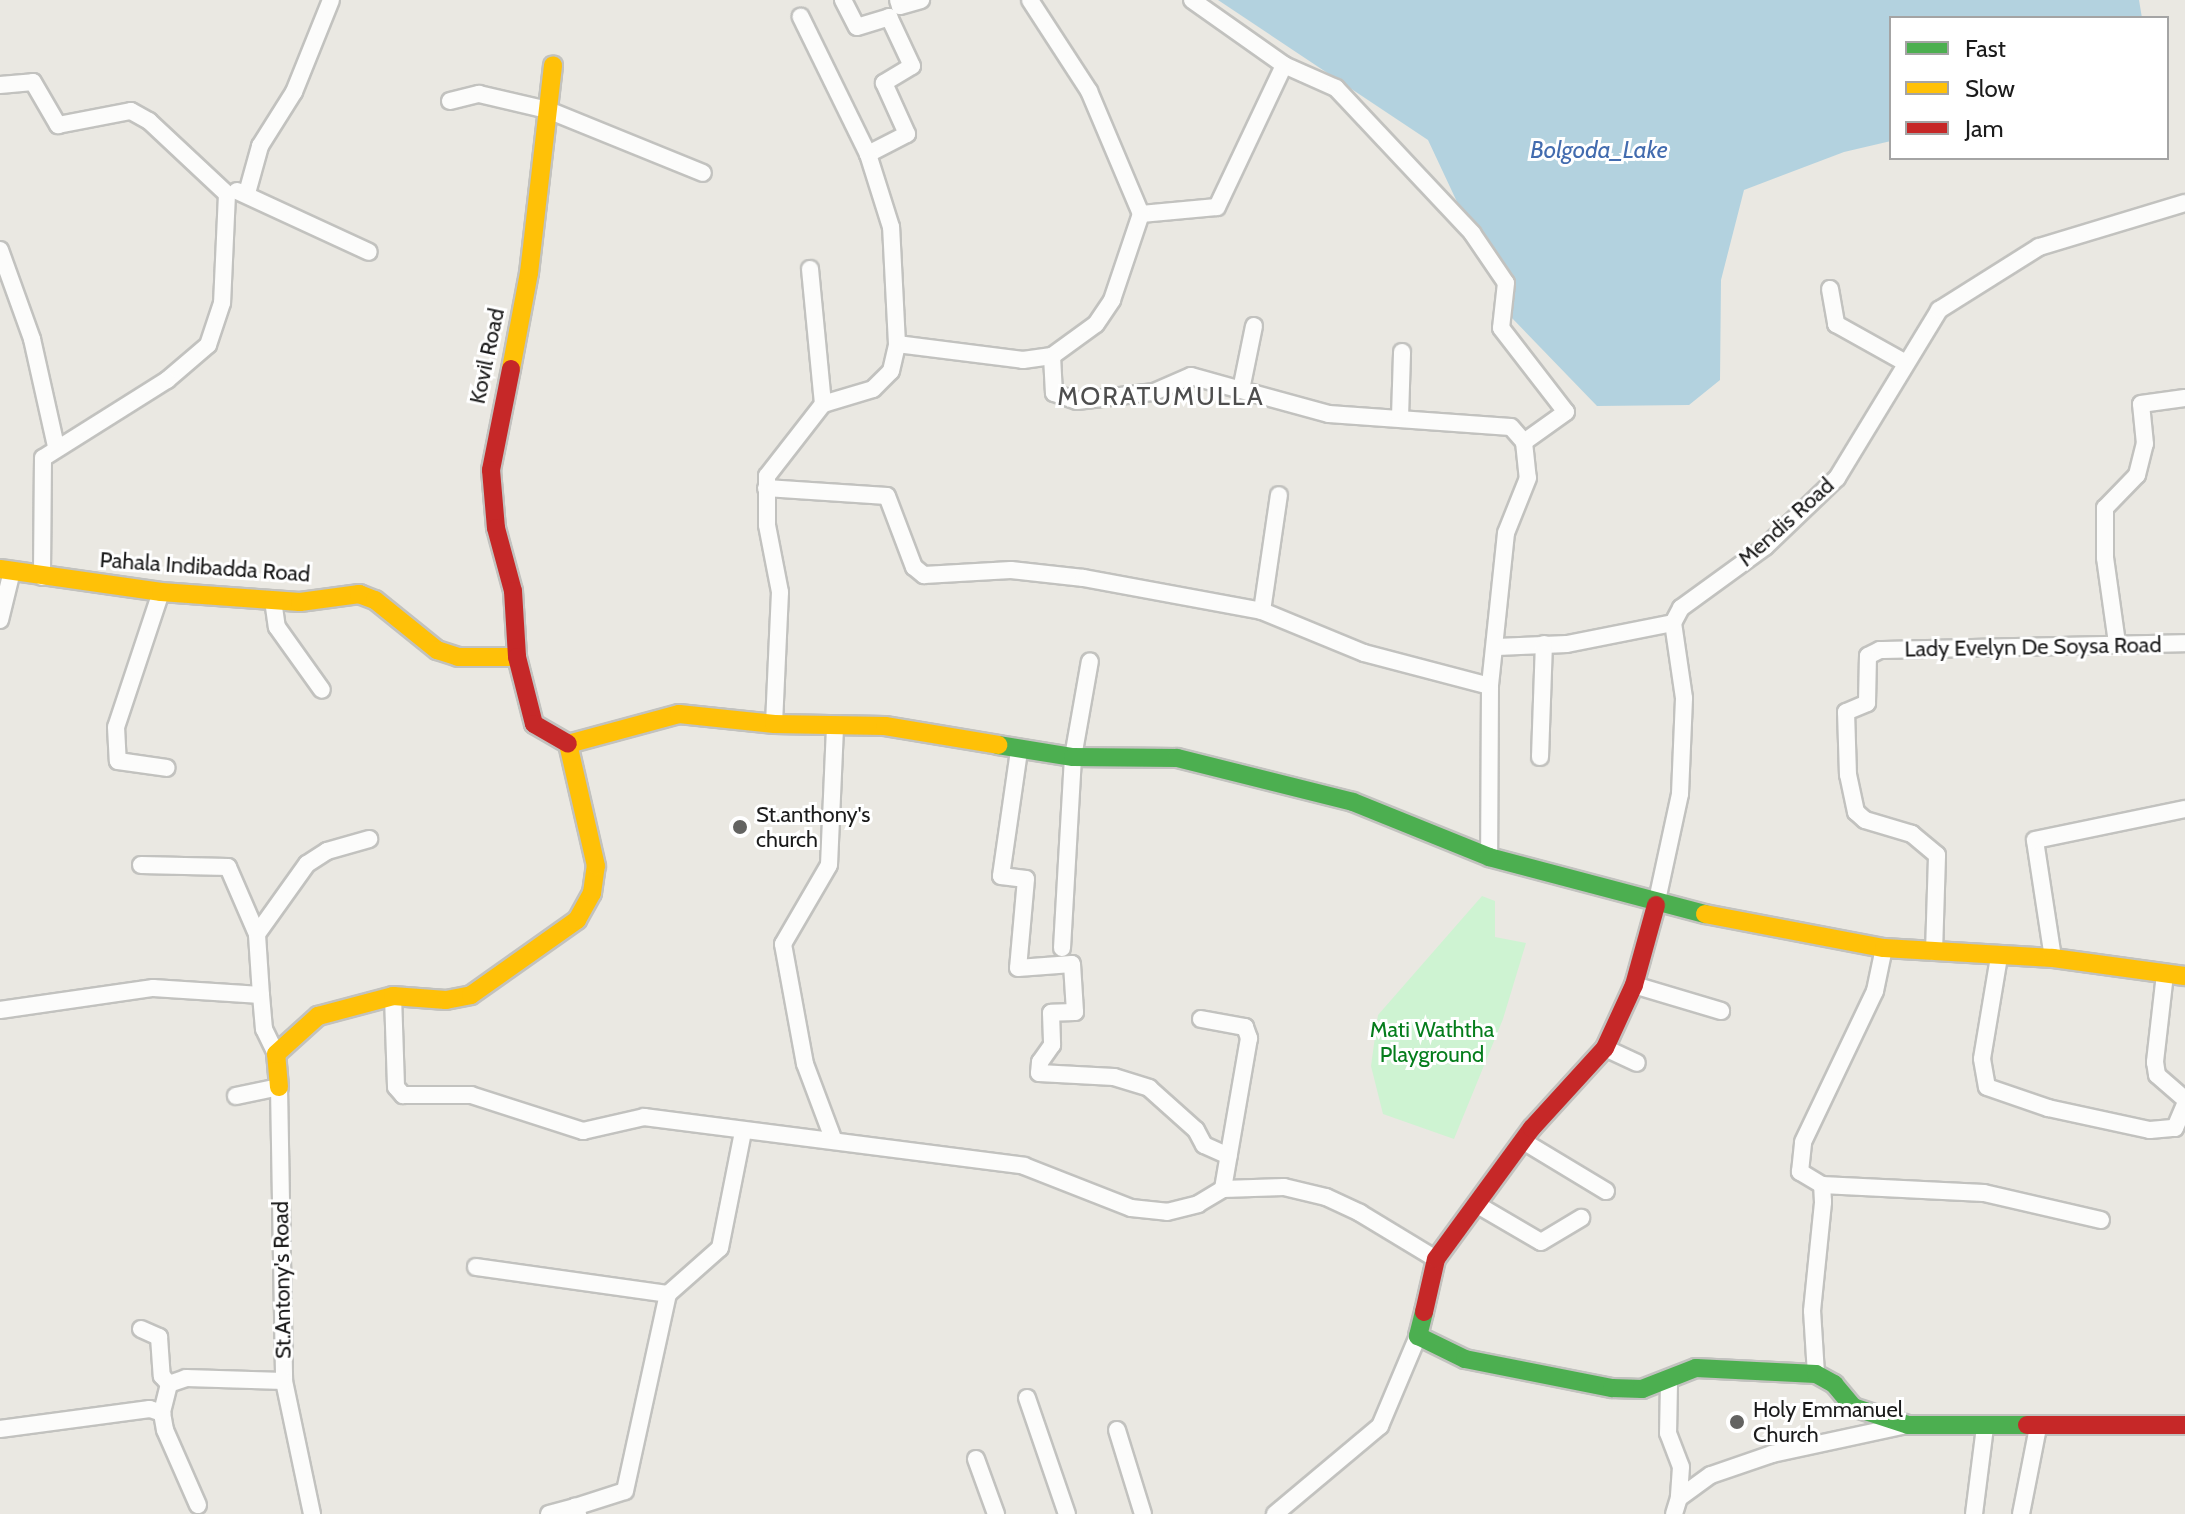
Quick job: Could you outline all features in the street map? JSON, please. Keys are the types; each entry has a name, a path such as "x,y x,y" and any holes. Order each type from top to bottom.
{"street":[{"path":"247,193 260,146 294,92 331,0"},
{"path":"843,0 857,27 889,17 912,66 884,83 907,134 868,154"},
{"path":"898,0 900,6 921,0"},
{"path":"897,344 1023,360 1052,356 1096,324 1112,300 1141,214 1089,91 1030,0"},
{"path":"1192,0 1284,65 1336,88 1472,233 1506,283 1501,328 1566,412 1524,442"},
{"path":"774,724 780,592 767,476 823,404 873,389 891,371 897,344 893,237 868,154 801,17"},
{"name":"Kovil Road","path":"517,657 513,591 496,528 491,470 529,273 553,65"},
{"path":"1141,214 1217,207 1284,65"},
{"path":"0,85 33,82 58,125 131,111 149,121 227,194"},
{"path":"450,101 479,94 548,110 703,173"},
{"path":"42,577 43,458 56,446 107,420 208,345 222,303 227,194 232,190 247,193 369,252"},
{"name":"Mendis Road","path":"1673,623 1681,608 1765,547 1837,478 1904,362 1939,310 1996,270 2039,247 2185,203"},
{"path":"0,250 32,339 56,446"},
{"path":"810,269 823,404"},
{"path":"1830,289 1836,324 1904,362"},
{"path":"1241,390 1254,326"},
{"path":"1400,417 1402,352"},
{"path":"1052,356 1054,393 1077,401 1154,392 1191,376 1329,414 1511,427 1524,442 1528,478 1506,533 1497,647 1490,686 1489,857"},
{"path":"2117,643 2105,558 2105,508 2137,475 2145,444 2141,404 2185,398"},
{"path":"766,488 887,496 914,567 924,575 1011,570 1054,574 1262,611 1364,653 1490,686"},
{"path":"1262,611 1279,495"},
{"path":"0,620 6,570"},
{"name":"Pahala Indibadda Road","path":"6,570 161,592 273,600 359,594 375,600 437,650 458,657 517,657"},
{"path":"161,592 116,727 118,761 167,768"},
{"path":"273,600 277,627 322,690"},
{"path":"1275,1514 1380,1426 1418,1336 1436,1259 1523,1141 1605,1048 1634,985 1656,905 1680,794 1684,744 1684,698 1673,623 1544,644 1497,647"},
{"name":"Lady Evelyn De Soysa Road","path":"1934,952 1937,855 1912,834 1865,820 1856,812 1848,775 1846,712 1867,703 1868,656 1880,650 2185,643"},
{"path":"1540,757 1544,644"},
{"path":"517,657 534,724 568,744 679,714 774,724 885,726 1019,751 1073,757 1177,758 1353,802 1489,857 1656,905 1884,948 2053,958 2185,976"},
{"path":"1062,948 1073,757 1090,661"},
{"path":"834,1141 805,1064 783,944 829,865 835,726"},
{"path":"276,1054 318,1016 393,996 446,1000 471,995 577,920 592,893 596,866 568,744"},
{"path":"1019,751 1001,876 1026,879 1018,968 1072,964 1075,1012 1051,1013 1052,1045 1040,1062 1039,1073 1114,1077 1149,1088 1196,1130 1204,1145 1229,1156"},
{"path":"2053,958 2035,840 2185,809"},
{"path":"257,934 307,864 327,851 369,839"},
{"path":"141,865 228,867 257,934 264,1029 276,1054 279,1087 236,1096"},
{"path":"1884,948 1875,991 1803,1142 1800,1172 1822,1185 1984,1193 2101,1220"},
{"path":"1999,957 1982,1059 1987,1087 2048,1108 2150,1130 2175,1128 2185,1102 2157,1075 2155,1062 2165,974"},
{"path":"1634,985 1721,1011"},
{"path":"0,1010 153,988 261,995"},
{"path":"393,996 396,1087 403,1095 471,1095 583,1131 644,1117 1024,1166 1131,1208 1167,1212 1198,1204 1223,1189 1284,1187 1326,1197 1436,1259"},
{"path":"1201,1019 1245,1027 1249,1038 1223,1189"},
{"path":"1605,1048 1637,1063"},
{"name":"St.Antony's Road","path":"279,1087 284,1381 312,1514"},
{"path":"549,1514 577,1510 625,1491 668,1294 720,1248 743,1132"},
{"path":"1523,1141 1606,1191"},
{"path":"1816,1374 1812,1311 1822,1185"},
{"path":"1476,1204 1541,1242 1581,1218"},
{"path":"476,1267 668,1294"},
{"path":"141,1329 159,1337 162,1376 169,1384"},
{"path":"1418,1336 1465,1359 1612,1388 1669,1383 1696,1368 1816,1374 1834,1384 1853,1407 1908,1425"},
{"path":"169,1384 186,1378 284,1381"},
{"path":"1669,1383 1668,1433 1681,1467 1676,1506"},
{"path":"169,1384 162,1413 173,1455 198,1505"},
{"path":"1027,1398 1067,1514"},
{"path":"0,1429 150,1409 162,1413"},
{"path":"1676,1506 1711,1475 1772,1454 1908,1425 2185,1425"},
{"path":"1974,1514 1985,1427"},
{"path":"2021,1514 2038,1427"},
{"path":"1117,1430 1143,1514"},
{"path":"976,1459 996,1514"}],"green space":[{"name":"Mati Waththa Playground","path":"1482,896 1495,901 1495,937 1526,943 1503,1019 1454,1139 1383,1114 1371,1066 1378,1015"}],"water":[{"name":"Bolgoda_Lake","path":"1218,0 2139,0 2142,16 1889,16 1889,141 1844,152 1744,190 1721,280 1720,380 1689,405 1597,406 1511,317 1428,140"}],"traffic: fast":[{"path":"998,745 1073,757 1177,758 1353,802 1489,857 1705,914"},
{"path":"1424,1312 1418,1336 1465,1359 1612,1388 1642,1389 1696,1368 1816,1374 1834,1384 1853,1407 1908,1425 2027,1425"}],"traffic: slow":[{"path":"511,369 529,273 553,65"},
{"path":"0,569 161,592 300,602 359,594 375,600 437,650 458,657 517,657"},
{"path":"568,744 679,714 774,724 885,726 998,745"},
{"path":"279,1087 276,1054 318,1016 393,996 446,1000 471,995 577,920 592,893 596,866 568,744"},
{"path":"1705,914 1884,948 2053,958 2185,976"}],"traffic: jam":[{"path":"511,369 491,470 496,528 513,591 517,657 534,724 568,744"},
{"path":"1424,1312 1436,1259 1532,1128 1605,1048 1634,985 1656,905"},
{"path":"2027,1425 2185,1425"}],"place":[{"name":"St.anthony's church","path":"740,827"},
{"name":"Holy Emmanuel Church","path":"1737,1422"}],"district":[{"name":"MORATUMULLA","path":"1161,397"}]}
